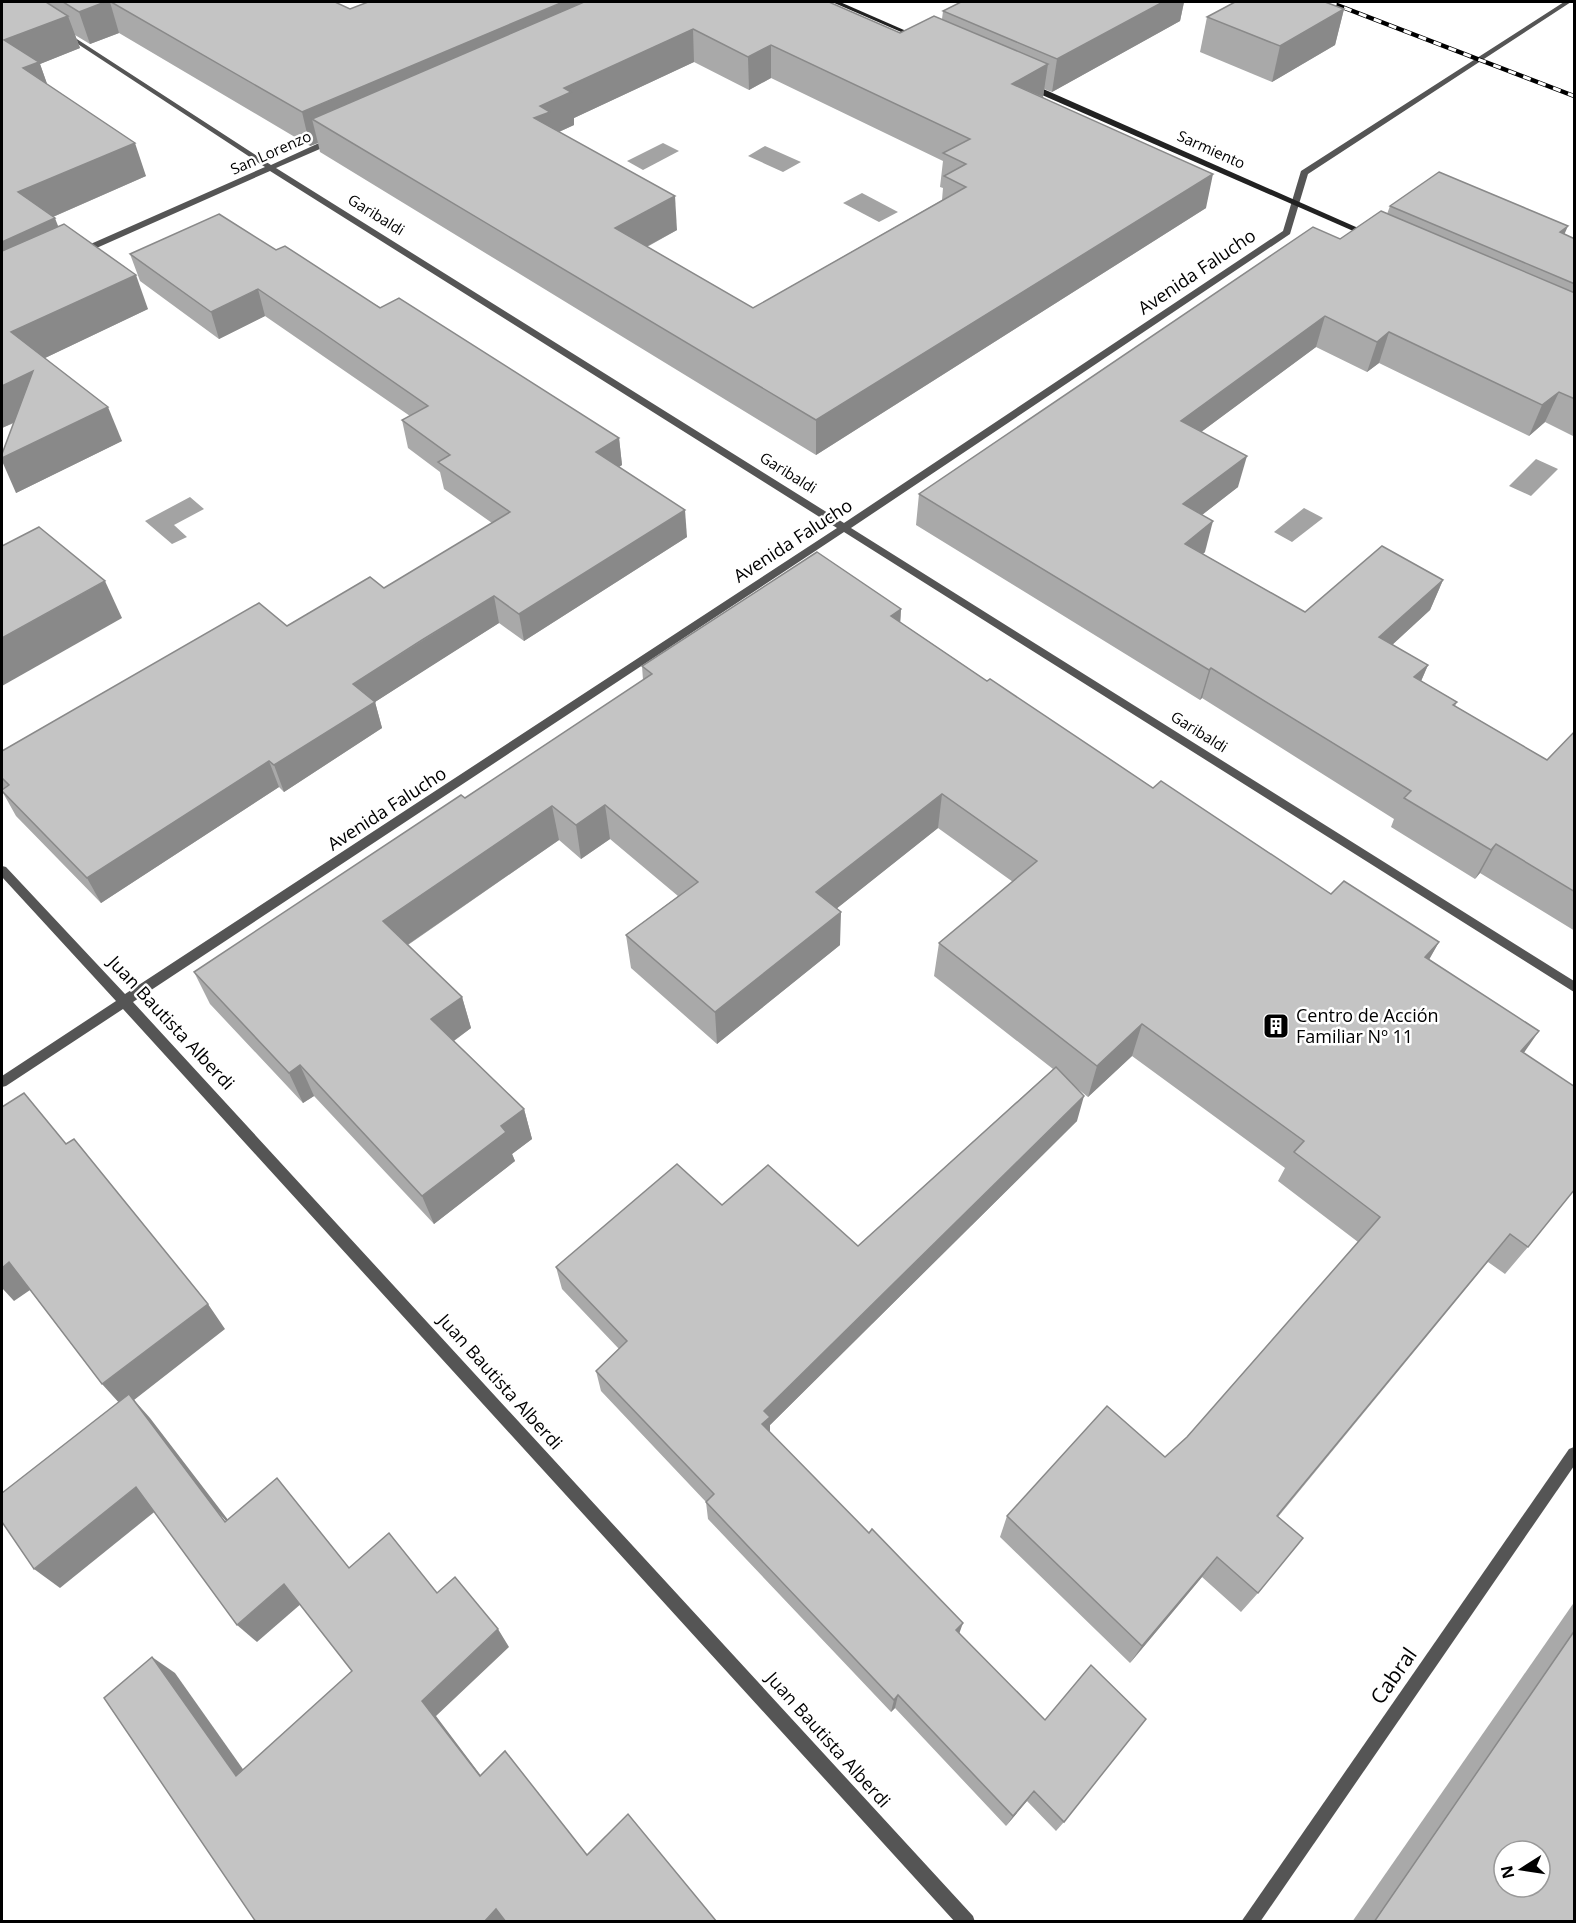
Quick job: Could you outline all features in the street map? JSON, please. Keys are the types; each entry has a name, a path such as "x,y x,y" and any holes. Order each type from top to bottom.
{"street":[{"path":"836,2 923,40"},
{"name":"Avenida Falucho","path":"2,1082 845,527 1287,232 1304,173 1568,2"},
{"name":"Garibaldi","path":"56,27 271,168 1575,987"},
{"name":"Sarmiento","path":"1022,83 1382,240"},
{"name":"San Lorenzo","path":"66,258 347,134"},
{"name":"Juan Bautista Alberdi","path":"2,870 967,1922"},
{"name":"Cabral","path":"1249,1922 1575,1454"}],"shaded area":[{"path":"663,143 679,151 643,170 627,161"},
{"path":"765,146 801,162 783,172 748,156"},
{"path":"862,193 898,212 879,222 843,203"},
{"path":"1536,459 1558,469 1531,496 1509,486"},
{"path":"190,497 204,509 174,525 187,537 172,544 145,521"},
{"path":"1304,508 1323,518 1292,542 1274,532"}],"building":[{"path":"2,2 46,2 68,16 4,40 39,62 23,68 135,143 18,192 55,218 2,242"},
{"path":"63,2 105,2 79,12"},
{"path":"111,2 335,2 350,9 368,2 563,2 302,112"},
{"path":"584,2 829,2 900,33 934,16 1048,64 1012,84 1213,174 816,420 312,119","holes":["693,29 748,57 771,45 970,139 943,153 966,164 944,176 966,187 753,308 615,228 675,196 534,118 550,112 540,106 571,92 564,88"]},
{"path":"961,2 1163,2 1057,59 943,11"},
{"path":"1235,2 1325,2 1344,9 1280,46 1207,17"},
{"path":"1439,172 1568,226 1560,232 1575,239 1575,284 1390,206"},
{"path":"1381,211 1575,293 1575,399 1559,392 1542,405 1389,332 1377,342 1325,316 1181,421 1247,456 1183,504 1213,521 1185,544 1305,612 1382,546 1443,580 1379,637 1428,665 1414,677 1457,702 1453,705 1547,760 1575,731 1575,892 1496,844 1491,850 1404,798 1411,791 1211,668 1209,670 919,494 1313,227 1340,239"},
{"path":"219,214 276,250 285,246 380,308 399,298 619,438 596,452 685,510 519,614 494,596 422,640 353,684 375,702 274,765 269,761 87,878 2,791 9,785 2,778 2,751 259,603 287,626 370,577 384,588 510,512 438,462 450,455 402,420 428,406 320,331 258,289 211,312 130,254"},
{"path":"64,224 136,275 11,332 108,407 2,458 33,371 2,386 2,251"},
{"path":"39,527 105,581 2,638 2,546"},
{"path":"817,552 901,609 891,616 1153,788 1161,781 1331,894 1344,881 1439,942 1425,957 1539,1031 1521,1051 1575,1087 1575,1189 1528,1247 1510,1234 1277,1516 1303,1538 1258,1593 1217,1557 1142,1646 1007,1516 1107,1406 1165,1457 1187,1437 1380,1217 1294,1152 1304,1141 1142,1024 1097,1066 939,943 1037,861 942,794 816,892 841,912 715,1012 626,935 698,882 605,805 576,825 552,806 383,921 462,997 431,1019 524,1109 501,1126 506,1132 422,1196 300,1065 289,1073 194,972 461,795 465,798 652,674 642,666"},
{"path":"1056,1067 1084,1096 764,1411 770,1417 762,1424 869,1533 872,1529 963,1623 956,1630 1045,1720 1091,1665 1146,1719 1064,1822 1034,1791 1013,1816 898,1695 894,1700 706,1502 714,1494 596,1371 627,1341 556,1267 677,1164 722,1205 768,1165 858,1246"},
{"path":"24,1093 66,1144 74,1139 208,1304 102,1384 9,1262 2,1268 2,1107"},
{"path":"129,1394 225,1522 277,1478 349,1568 389,1533 437,1593 455,1577 498,1629 422,1701 480,1776 505,1751 587,1855 628,1814 717,1922 506,1922 496,1909 484,1922 256,1922 104,1698 152,1657 236,1776 352,1671 284,1584 237,1625 136,1487 34,1569 2,1522 2,1493"},
{"path":"1575,1630 1575,1922 1374,1922"}],"railway":[{"path":"1329,2 1574,96"}],"place":[{"name":"Centro de Acción Familiar Nº 11","path":"1276,1026"}]}
